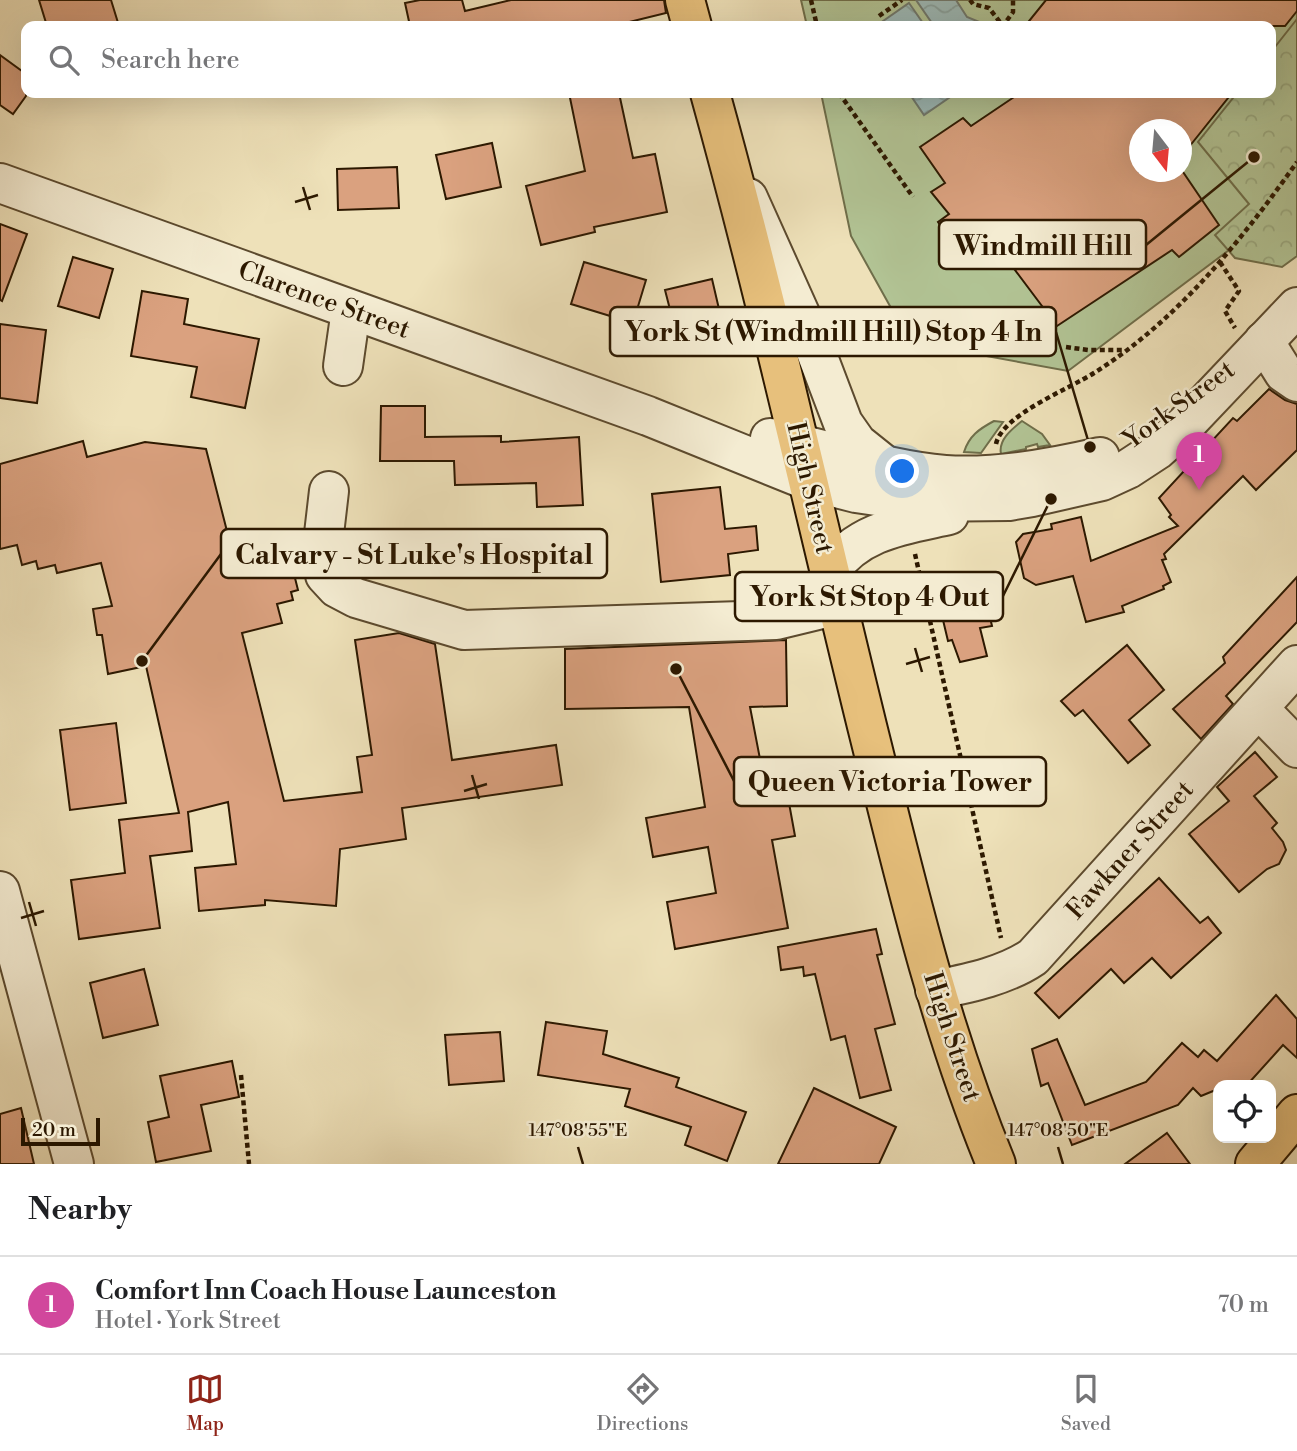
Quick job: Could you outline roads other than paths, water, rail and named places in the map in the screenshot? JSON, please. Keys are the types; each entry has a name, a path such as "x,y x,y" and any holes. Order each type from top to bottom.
{"main road":[{"path":"685,0 691,21"},
{"name":"High Street","path":"711,98 800,443 904,877 949,1037 996,1164"},
{"path":"1255,1164 1297,1114"}],"street":[{"path":"727,155 793,296 843,423 857,443 887,466"},
{"name":"Clarence Street","path":"0,183 648,416 809,481"},
{"name":"York Street","path":"800,443 887,466 946,475 1041,468 1105,456 1133,441 1167,417 1251,337 1297,307"},
{"path":"343,366 351,310"},
{"path":"1251,337 1284,373 1297,382"},
{"name":"York Street","path":"809,481 856,493 917,502 1009,501 1102,481 1128,469 1157,450 1185,425 1251,337"},
{"name":"Clarence Street","path":"648,416 800,443"},
{"path":"329,491 322,551 325,575 337,588 356,598 464,630 776,620 834,588 848,549 882,531 1009,501"},
{"name":"Fawkner Street","path":"935,990 976,981 1022,965 1033,957 1297,665"},
{"path":"1258,708 1297,748"},
{"path":"0,891 74,1164"}],"water":[{"path":"916,0 956,0 967,17 977,21 931,21"},
{"path":"909,3 922,21 883,21"},
{"path":"912,98 949,98 924,115"}],"place":[{"name":"Windmill Hill","path":"1254,157"},
{"name":"York St (Windmill Hill) Stop 4 In","path":"1090,447"},
{"name":"Comfort Inn Coach House Launceston","path":"1199,490"},
{"name":"York St Stop 4 Out","path":"1051,499"},
{"name":"Calvary - St Luke's Hospital","path":"142,661"},
{"name":"Queen Victoria Tower","path":"676,669"}]}
